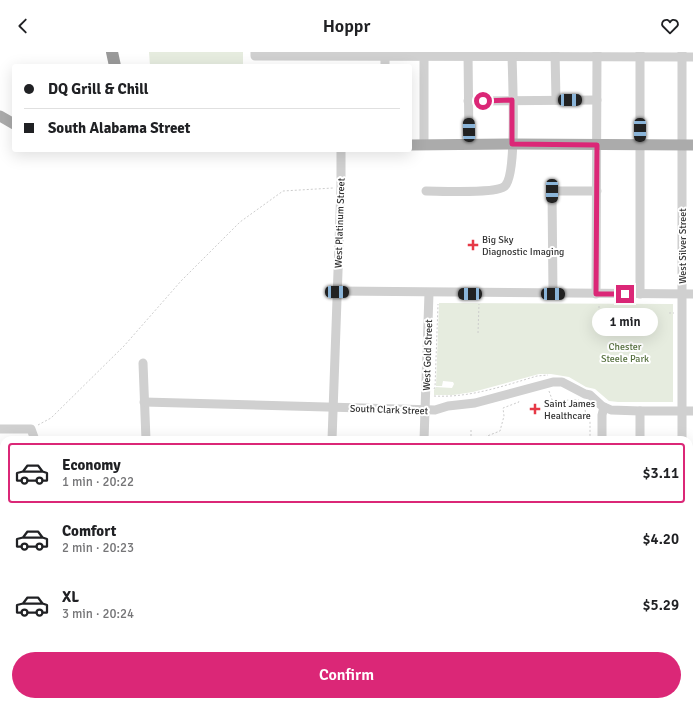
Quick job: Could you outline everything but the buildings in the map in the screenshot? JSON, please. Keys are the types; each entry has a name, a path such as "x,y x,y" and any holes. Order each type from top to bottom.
{"highway":[{"path":"112,52 114,64"}],"main road":[{"path":"0,116 12,123"},
{"path":"412,145 688,145"}],"street":[{"path":"255,54 296,58 341,54 385,58 424,54 682,54 693,57"},
{"path":"424,54 424,145"},
{"path":"555,54 556,100"},
{"path":"596,294 597,54"},
{"path":"640,54 640,294"},
{"name":"West Silver Street","path":"682,54 688,145 682,294 682,436"},
{"path":"468,55 469,144"},
{"path":"426,191 488,190 505,186 511,173 512,55"},
{"path":"468,101 597,100"},
{"name":"West Platinum Street","path":"332,436 341,152"},
{"path":"553,294 552,191 597,191"},
{"path":"337,292 693,294"},
{"name":"West Gold Street","path":"424,436 429,293"},
{"path":"143,363 146,436"},
{"name":"South Clark Street","path":"144,402 435,410 448,406 475,403 552,382 566,384 590,395 604,407 611,410 640,412 693,411"},
{"path":"602,436 602,416 604,407"},
{"path":"640,412 640,436"},
{"path":"0,429 30,429 33,436"}],"path":[{"path":"30,429 51,418 57,413 124,346 182,281 240,222 283,191 341,187"},
{"path":"433,390 435,387 438,304"},
{"path":"478,333 479,304"},
{"path":"594,316 599,315 599,304"},
{"path":"669,314 674,313 674,308"},
{"path":"433,401 433,396 453,396 477,393 537,376 550,375"},
{"path":"548,389 554,405 568,400 584,401 586,416 590,416 590,436"},
{"path":"487,436 500,431 504,416 503,408 519,402 517,397"},
{"path":"470,436 471,430"}],"green space":[{"path":"149,52 243,52 243,64 150,64"},
{"name":"Chester Steele Park","path":"439,303 673,304 673,402 609,401 595,389 586,387 569,377 551,374 539,374 473,392 453,395 434,395 434,390 436,387 452,388 454,384 453,382 443,381 442,386 436,386"}],"place":[{"name":"Big Sky Diagnostic Imaging","path":"473,245"},
{"name":"Saint James Healthcare","path":"535,409"}],"route":[{"path":"483,101 512,100 512,144 597,145 596,294 625,294"}]}
